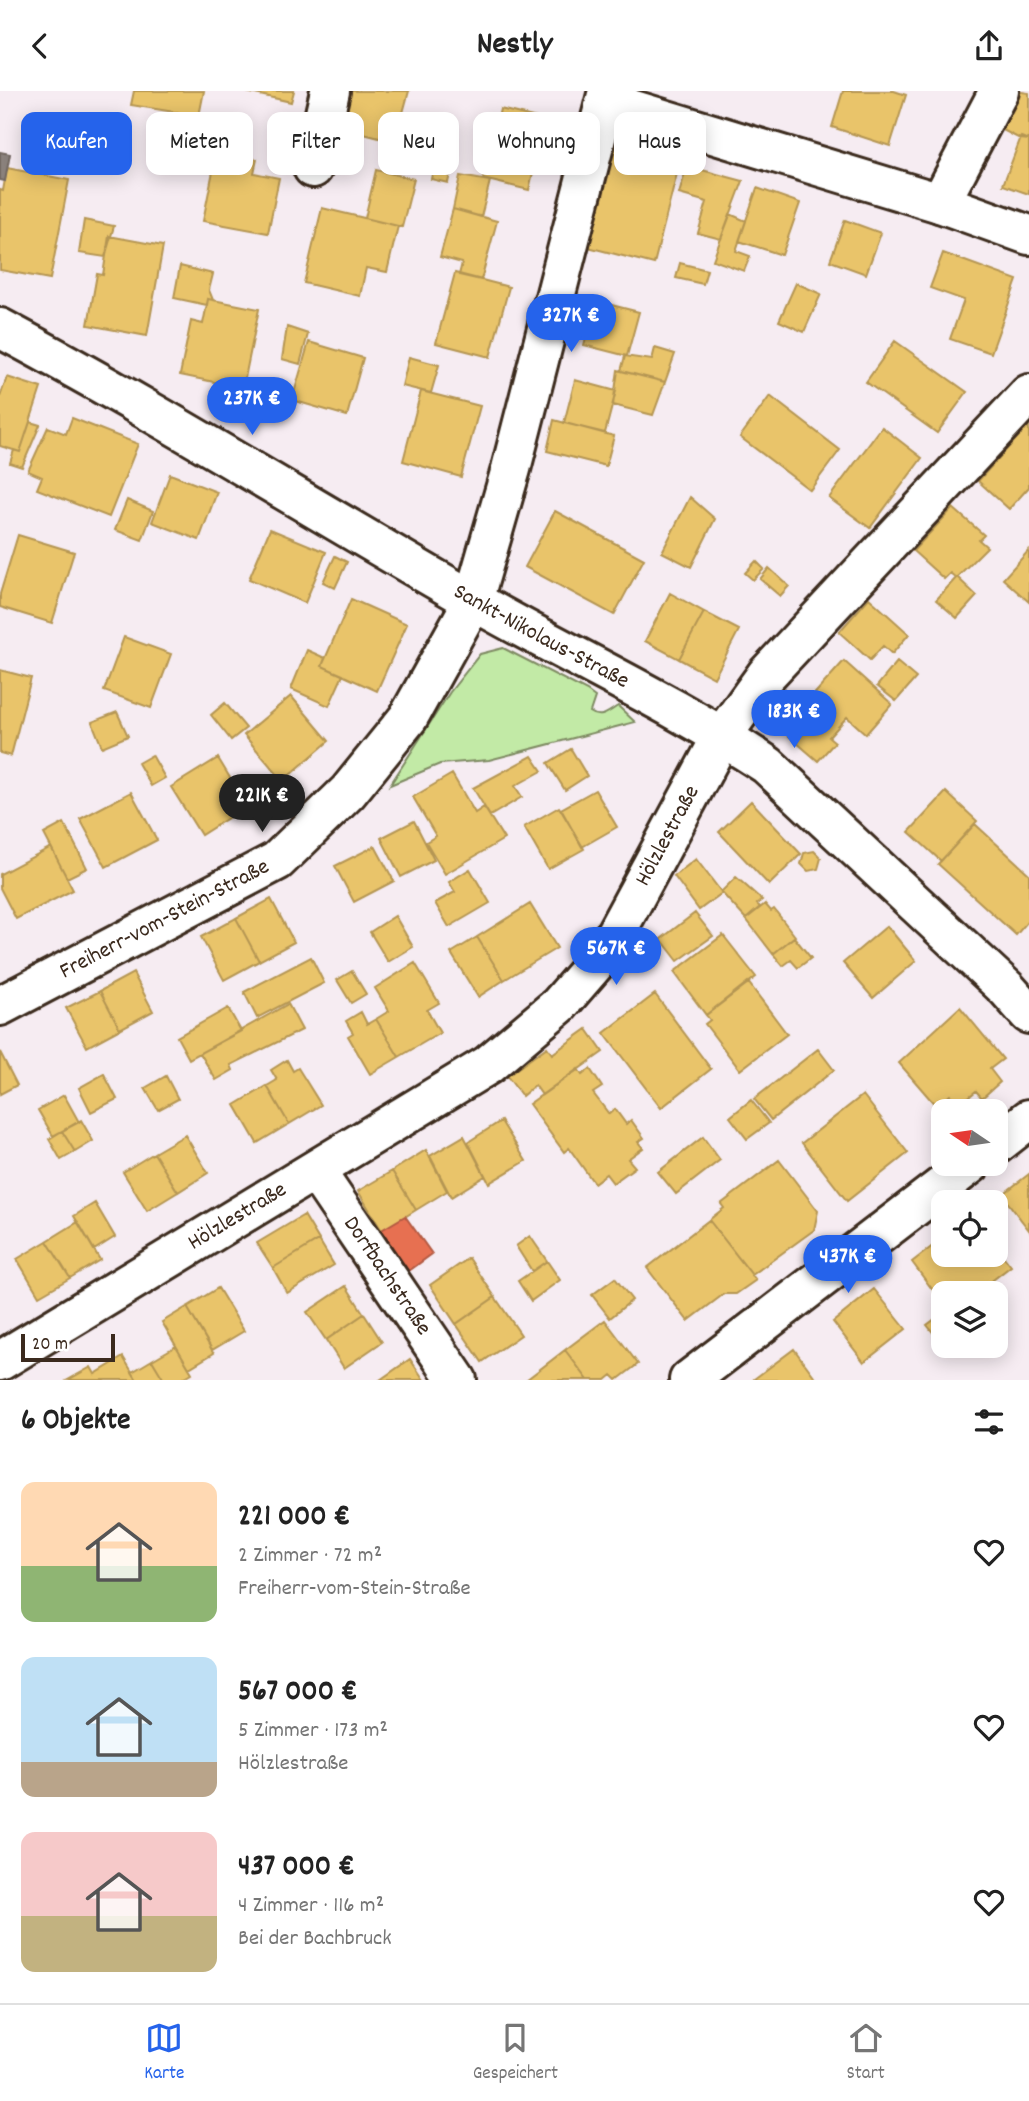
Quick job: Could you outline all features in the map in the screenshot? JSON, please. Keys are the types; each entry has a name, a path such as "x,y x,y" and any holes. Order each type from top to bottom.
{"street":[{"path":"325,112 330,91"},
{"path":"609,91 627,108 940,203 1029,235"},
{"name":"Freiherr-vom-Stein-Straße","path":"0,1006 277,861 348,792 408,718 473,601 609,91"},
{"path":"940,203 999,91"},
{"name":"Sankt-Nikolaus-Straße","path":"0,328 74,367 473,601 722,736 767,765 1007,989 1029,1014"},
{"name":"Hölzlestraße","path":"0,1361 316,1172 488,1065 540,1023 578,986 606,951 722,736 766,675 1029,394"},
{"path":"1008,1136 1029,1119"},
{"name":"Dorfbachstraße","path":"316,1172 457,1380"},
{"path":"689,1380 955,1176"}],"green space":[{"path":"503,648 587,691 595,697 590,712 604,714 618,706 635,722 489,760 440,764 390,785 450,692 480,654"}],"building: Wohnen":[{"path":"134,91 204,91 200,112 174,112 131,105"},
{"path":"242,91 294,91 291,102"},
{"path":"350,91 409,91 403,112 378,112 378,138 364,134 364,112 344,112"},
{"path":"843,91 894,91 906,95 890,146 832,127"},
{"path":"1015,91 1029,93 1029,140 1020,139 997,127"},
{"path":"1021,137 1029,140 1029,194 1003,185"},
{"path":"614,146 614,175 677,175 654,264 588,247"},
{"path":"253,158 257,159 254,173 279,178 268,233 203,221 212,175 253,175"},
{"path":"7,168 21,171 21,175 43,175 69,180 50,279 0,270 0,190 3,191"},
{"path":"376,170 378,175 397,175 414,179 402,227 365,218"},
{"path":"706,171 743,181 721,239 698,233 707,202 679,194 684,175 706,175"},
{"path":"432,175 450,175 448,183 431,179"},
{"path":"484,175 532,175 529,190 483,179"},
{"path":"460,176 490,181 481,217 453,209"},
{"path":"757,188 800,203 782,255 739,241"},
{"path":"322,208 398,226 387,272 366,268 360,296 304,283"},
{"path":"453,209 497,221 481,280 459,275 462,263 440,257"},
{"path":"730,214 746,221 736,251 750,256 744,271 713,260"},
{"path":"84,220 114,226 105,257 79,253"},
{"path":"845,220 881,233 866,274 830,261"},
{"path":"109,236 163,246 147,336 88,325 97,274 103,275"},
{"path":"943,253 1017,280 991,353 950,339 964,300 930,288"},
{"path":"680,263 707,270 703,284 676,278"},
{"path":"180,266 213,274 209,290 213,300 208,299 207,305 174,298"},
{"path":"455,273 509,287 490,357 436,343"},
{"path":"796,283 821,294 804,332 779,321"},
{"path":"208,299 259,309 243,388 180,375 191,321 203,324"},
{"path":"596,301 639,312 627,356 584,345"},
{"path":"287,327 308,334 300,364 282,359"},
{"path":"895,341 967,392 937,433 866,382"},
{"path":"309,342 363,358 347,416 292,400"},
{"path":"655,348 675,354 665,382 621,371 625,356 652,360"},
{"path":"409,357 439,365 431,393 402,386"},
{"path":"618,370 665,382 653,415 613,405"},
{"path":"7,377 41,388 20,452 0,446 0,397"},
{"path":"575,380 616,391 605,433 564,423"},
{"path":"421,391 480,406 461,477 403,461"},
{"path":"770,396 840,450 810,490 740,437"},
{"path":"72,418 138,444 109,517 37,489 42,477 28,471 48,427 66,434"},
{"path":"554,420 614,436 606,466 547,451"},
{"path":"30,422 40,425 22,467 10,463 14,450 20,452"},
{"path":"1029,425 1029,487 1009,509 978,481"},
{"path":"882,427 922,458 870,528 829,498"},
{"path":"170,474 217,492 199,540 152,522"},
{"path":"690,497 715,519 691,567 662,552"},
{"path":"127,500 153,511 142,540 115,530"},
{"path":"953,508 984,535 979,540 987,547 956,578 950,573 944,579 913,551"},
{"path":"555,511 644,559 614,615 525,567"},
{"path":"270,529 326,552 305,603 249,579"},
{"path":"18,535 74,552 52,623 0,607 0,594"},
{"path":"1029,550 1029,602 1003,579"},
{"path":"335,556 347,562 335,588 323,582"},
{"path":"756,561 764,569 753,580 745,573"},
{"path":"769,568 789,586 780,596 760,579"},
{"path":"957,577 977,596 957,618 936,600"},
{"path":"670,593 704,612 679,659 645,641"},
{"path":"869,598 909,634 892,654 883,646 870,660 839,632"},
{"path":"351,599 407,624 377,691 322,666"},
{"path":"704,612 739,630 714,678 679,659"},
{"path":"124,637 171,654 151,708 104,691"},
{"path":"307,650 325,658 322,666 343,675 329,706 291,689"},
{"path":"844,661 892,704 866,734 847,717 829,737 835,742 818,761 782,730"},
{"path":"897,662 916,678 896,701 877,686"},
{"path":"0,670 31,678 11,756 0,753"},
{"path":"291,696 329,741 283,781 244,735"},
{"path":"225,703 246,728 231,740 211,715"},
{"path":"117,712 128,736 102,747 92,722"},
{"path":"571,749 587,776 565,790 548,763"},
{"path":"152,755 165,778 151,786 138,763"},
{"path":"532,756 542,771 515,786 522,797 490,816 473,788"},
{"path":"218,758 247,806 201,835 171,787"},
{"path":"452,774 475,813 484,807 504,839 445,874 426,842 436,836 413,797"},
{"path":"595,790 617,827 582,847 561,809"},
{"path":"131,792 157,840 106,867 80,819"},
{"path":"946,792 977,821 941,861 909,832"},
{"path":"751,801 801,854 769,885 719,832"},
{"path":"559,807 584,849 548,869 524,827"},
{"path":"414,821 434,860 401,877 381,838"},
{"path":"64,823 87,868 67,878 44,834"},
{"path":"975,824 1029,874 1029,920 1016,935 938,864"},
{"path":"375,846 394,881 354,902 335,866"},
{"path":"51,847 73,890 16,919 0,888 0,874"},
{"path":"814,851 821,858 818,869 808,871 801,864 804,853"},
{"path":"696,859 722,893 699,910 674,876"},
{"path":"470,869 490,903 449,927 435,903 455,892 449,882"},
{"path":"736,877 762,900 757,904 760,907 746,919 721,892"},
{"path":"271,899 294,942 259,961 236,918"},
{"path":"530,904 557,948 504,980 477,937"},
{"path":"765,904 771,911 774,909 795,936 773,954 746,919"},
{"path":"695,913 713,936 678,961 661,939"},
{"path":"395,916 413,947 388,962 370,932"},
{"path":"236,918 259,961 224,980 201,937"},
{"path":"887,926 916,961 873,998 843,963"},
{"path":"723,935 756,977 706,1015 674,972"},
{"path":"477,937 504,980 478,997 451,953"},
{"path":"794,937 811,958 798,968 791,960 783,966 773,954"},
{"path":"311,957 324,983 257,1018 244,992"},
{"path":"415,963 439,1003 427,1010 440,1033 399,1057 376,1019 389,1011 375,988"},
{"path":"352,971 366,994 351,1003 337,980"},
{"path":"133,973 153,1011 120,1029 100,991"},
{"path":"748,982 787,1034 740,1070 705,1024 710,1020 706,1015"},
{"path":"100,991 120,1029 87,1047 66,1008"},
{"path":"655,994 711,1069 661,1108 604,1033"},
{"path":"288,1004 302,1030 231,1065 233,1070 216,1080 200,1053"},
{"path":"960,1007 1003,1059 990,1069 1000,1082 982,1098 976,1091 966,1099 954,1099 950,1095 946,1099 931,1100 899,1063"},
{"path":"228,1008 241,1031 189,1059 177,1037"},
{"path":"361,1012 367,1024 376,1019 399,1057 370,1074 348,1036 353,1033 346,1021"},
{"path":"587,1029 603,1052 542,1095 535,1085 522,1096 507,1076 547,1047 552,1054"},
{"path":"818,1049 834,1070 771,1120 754,1099"},
{"path":"0,1052 17,1085 0,1094"},
{"path":"287,1060 293,1071 298,1068 321,1105 289,1124 267,1086 277,1080 271,1070"},
{"path":"578,1069 582,1075 590,1069 602,1087 593,1093 609,1114 615,1109 626,1124 631,1120 644,1138 638,1142 643,1148 628,1159 635,1167 613,1183 606,1174 594,1183 569,1148 564,1152 529,1104"},
{"path":"104,1074 117,1099 91,1112 79,1088"},
{"path":"166,1076 178,1099 158,1110 145,1088"},
{"path":"267,1086 289,1124 257,1143 235,1105"},
{"path":"64,1095 79,1122 53,1136 38,1110"},
{"path":"863,1095 908,1153 847,1201 802,1143"},
{"path":"751,1100 769,1123 747,1139 730,1117"},
{"path":"81,1120 93,1141 75,1152 62,1131"},
{"path":"501,1121 526,1161 489,1183 468,1142"},
{"path":"62,1131 75,1152 61,1160 49,1139"},
{"path":"185,1135 208,1173 178,1192 154,1153"},
{"path":"464,1136 485,1176 451,1197 430,1156"},
{"path":"703,1137 720,1160 676,1194 658,1172"},
{"path":"426,1150 447,1191 416,1210 392,1171"},
{"path":"154,1153 178,1192 147,1211 123,1172"},
{"path":"779,1160 818,1211 814,1230 752,1275 709,1220 724,1208 721,1204"},
{"path":"392,1171 416,1210 382,1231 358,1191"},
{"path":"1029,1174 1029,1230 1008,1203 1008,1190"},
{"path":"95,1203 115,1237 94,1250 74,1216"},
{"path":"304,1215 319,1240 273,1268 257,1243"},
{"path":"709,1220 756,1280 736,1294 724,1294 688,1321 647,1268"},
{"path":"78,1222 100,1260 70,1278 47,1241"},
{"path":"530,1236 547,1261 532,1271 516,1246"},
{"path":"319,1240 334,1265 287,1293 273,1268"},
{"path":"47,1241 70,1278 39,1296 17,1259"},
{"path":"931,1247 931,1267 1008,1267 1008,1262 1011,1266 992,1281 931,1281 931,1288 912,1262"},
{"path":"469,1258 495,1297 456,1324 430,1285"},
{"path":"547,1261 560,1280 531,1301 518,1281"},
{"path":"615,1278 632,1300 610,1318 592,1295"},
{"path":"346,1286 364,1314 326,1340 307,1312"},
{"path":"218,1288 244,1331 212,1350 187,1307"},
{"path":"874,1289 906,1329 864,1362 833,1322"},
{"path":"495,1297 521,1335 482,1362 456,1324"},
{"path":"187,1307 214,1353 189,1368 162,1322"},
{"path":"364,1314 382,1342 344,1368 326,1340"},
{"path":"605,1320 638,1364 617,1380 612,1375 606,1380 588,1380 565,1350"},
{"path":"176,1346 192,1373 180,1380 164,1380 152,1360"},
{"path":"794,1349 817,1380 754,1379"},
{"path":"565,1350 588,1380 526,1380"},
{"path":"123,1357 137,1380 68,1380 91,1367 95,1374"},
{"path":"410,1359 424,1380 380,1380"},
{"path":"152,1360 164,1380 137,1380 132,1372"}],"building: Handel":[{"path":"405,1216 432,1254 402,1276 373,1235"}],"building: Industrie":[{"path":"0,152 10,154 5,181 0,180"}]}
